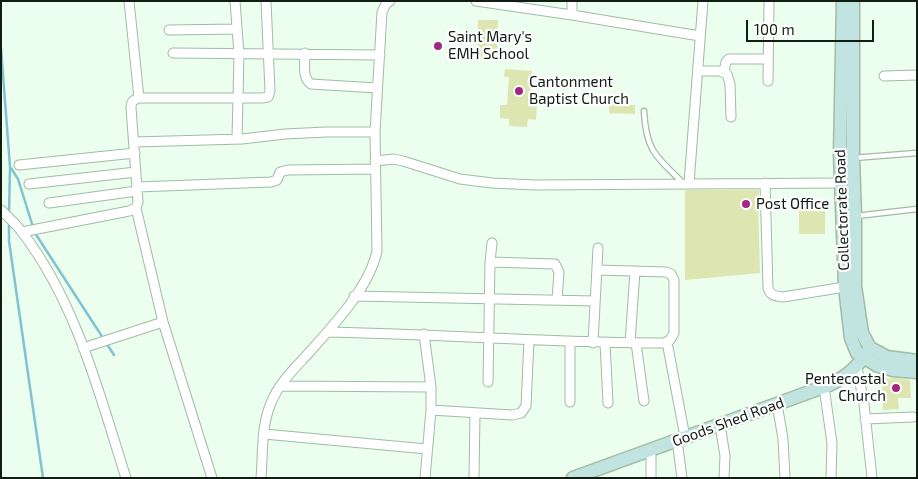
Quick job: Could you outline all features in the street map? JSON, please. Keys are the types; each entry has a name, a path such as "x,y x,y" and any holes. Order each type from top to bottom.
{"street":[{"path":"129,1 139,98"},
{"path":"235,1 239,54 237,139"},
{"path":"212,478 163,322 136,208 138,202 131,105 132,102 139,98 262,98 269,94 270,54 266,1"},
{"path":"476,1 505,3 700,36"},
{"path":"572,1 572,15"},
{"path":"686,183 698,71 703,1"},
{"path":"768,81 769,1"},
{"name":"Collectorate Road","path":"843,1 849,216 863,357"},
{"name":"Collectorate Road","path":"853,1 846,158 841,183 849,216 845,287 851,338 857,352 863,357"},
{"path":"261,478 264,434 271,401 285,379 328,332 365,282 374,264 377,251 375,132 384,2"},
{"path":"169,30 237,29"},
{"path":"173,53 380,55"},
{"path":"305,53 305,76 306,80 311,84 378,88"},
{"path":"731,117 730,84 724,72 726,62 729,59 768,59"},
{"path":"698,71 724,72"},
{"path":"884,76 917,75"},
{"path":"134,142 237,139 285,134 375,132"},
{"path":"19,165 135,153"},
{"path":"49,203 137,189 271,182 277,180 280,172 288,170 375,165 394,159 460,179 492,183 535,185 841,183"},
{"path":"29,184 136,172"},
{"path":"765,183 769,292 772,295 783,297 845,287"},
{"path":"25,231 129,212 136,208"},
{"path":"3,212 14,224 25,231 64,300 83,348 126,478"},
{"path":"488,382 492,243"},
{"path":"593,343 598,248"},
{"path":"490,262 555,264 558,272 557,300"},
{"path":"328,332 424,334 593,343 667,342 672,337 674,333 673,277 666,272 598,270"},
{"path":"635,271 633,343 644,401"},
{"path":"354,296 596,301"},
{"path":"83,348 163,322"},
{"path":"424,334 431,387 431,410 425,478"},
{"path":"431,410 512,415 521,413 526,406 529,340"},
{"path":"570,342 570,402"},
{"path":"667,342 681,439 682,478"},
{"path":"605,343 608,403"},
{"path":"863,357 887,357 917,361"},
{"path":"863,357 878,366 893,370 917,372"},
{"path":"863,357 865,419 872,478"},
{"name":"Goods Shed Road","path":"573,478 600,473 651,449 824,387 846,376 863,357"},
{"path":"281,386 431,387"},
{"path":"824,387 832,443 831,478"},
{"path":"776,404 783,439 785,478"},
{"path":"474,478 475,413"},
{"path":"865,419 913,417"},
{"path":"720,425 725,456 724,478"},
{"path":"264,434 428,449"},
{"path":"651,449 651,478"}],"lane":[{"path":"644,111 645,131 651,149 686,183"},
{"path":"846,158 917,154"},
{"path":"849,216 917,209"}],"building":[{"path":"478,20 498,20 497,58 477,57"},
{"name":"Cantonment Baptist Church","path":"505,69 532,71 529,105 537,106 536,120 528,119 527,127 509,126 509,119 500,118 500,105 507,105 509,77 504,77"},
{"path":"609,104 635,105 635,114 609,113"},
{"path":"685,190 759,190 760,273 685,280"},
{"path":"799,211 825,211 825,234 799,234"},
{"name":"Pentecostal Church","path":"882,379 910,380 911,398 898,398 899,409 883,410"}],"waterway":[{"path":"1,48 10,167 9,214"},
{"path":"11,168 18,179 33,227"},
{"path":"9,222 9,241 43,478"},
{"path":"35,233 114,355"}],"place":[{"name":"Saint Mary's EMH School","path":"438,46"},
{"name":"Cantonment Baptist Church","path":"519,91"},
{"name":"Post Office","path":"746,204"},
{"name":"Pentecostal Church","path":"896,388"}]}
